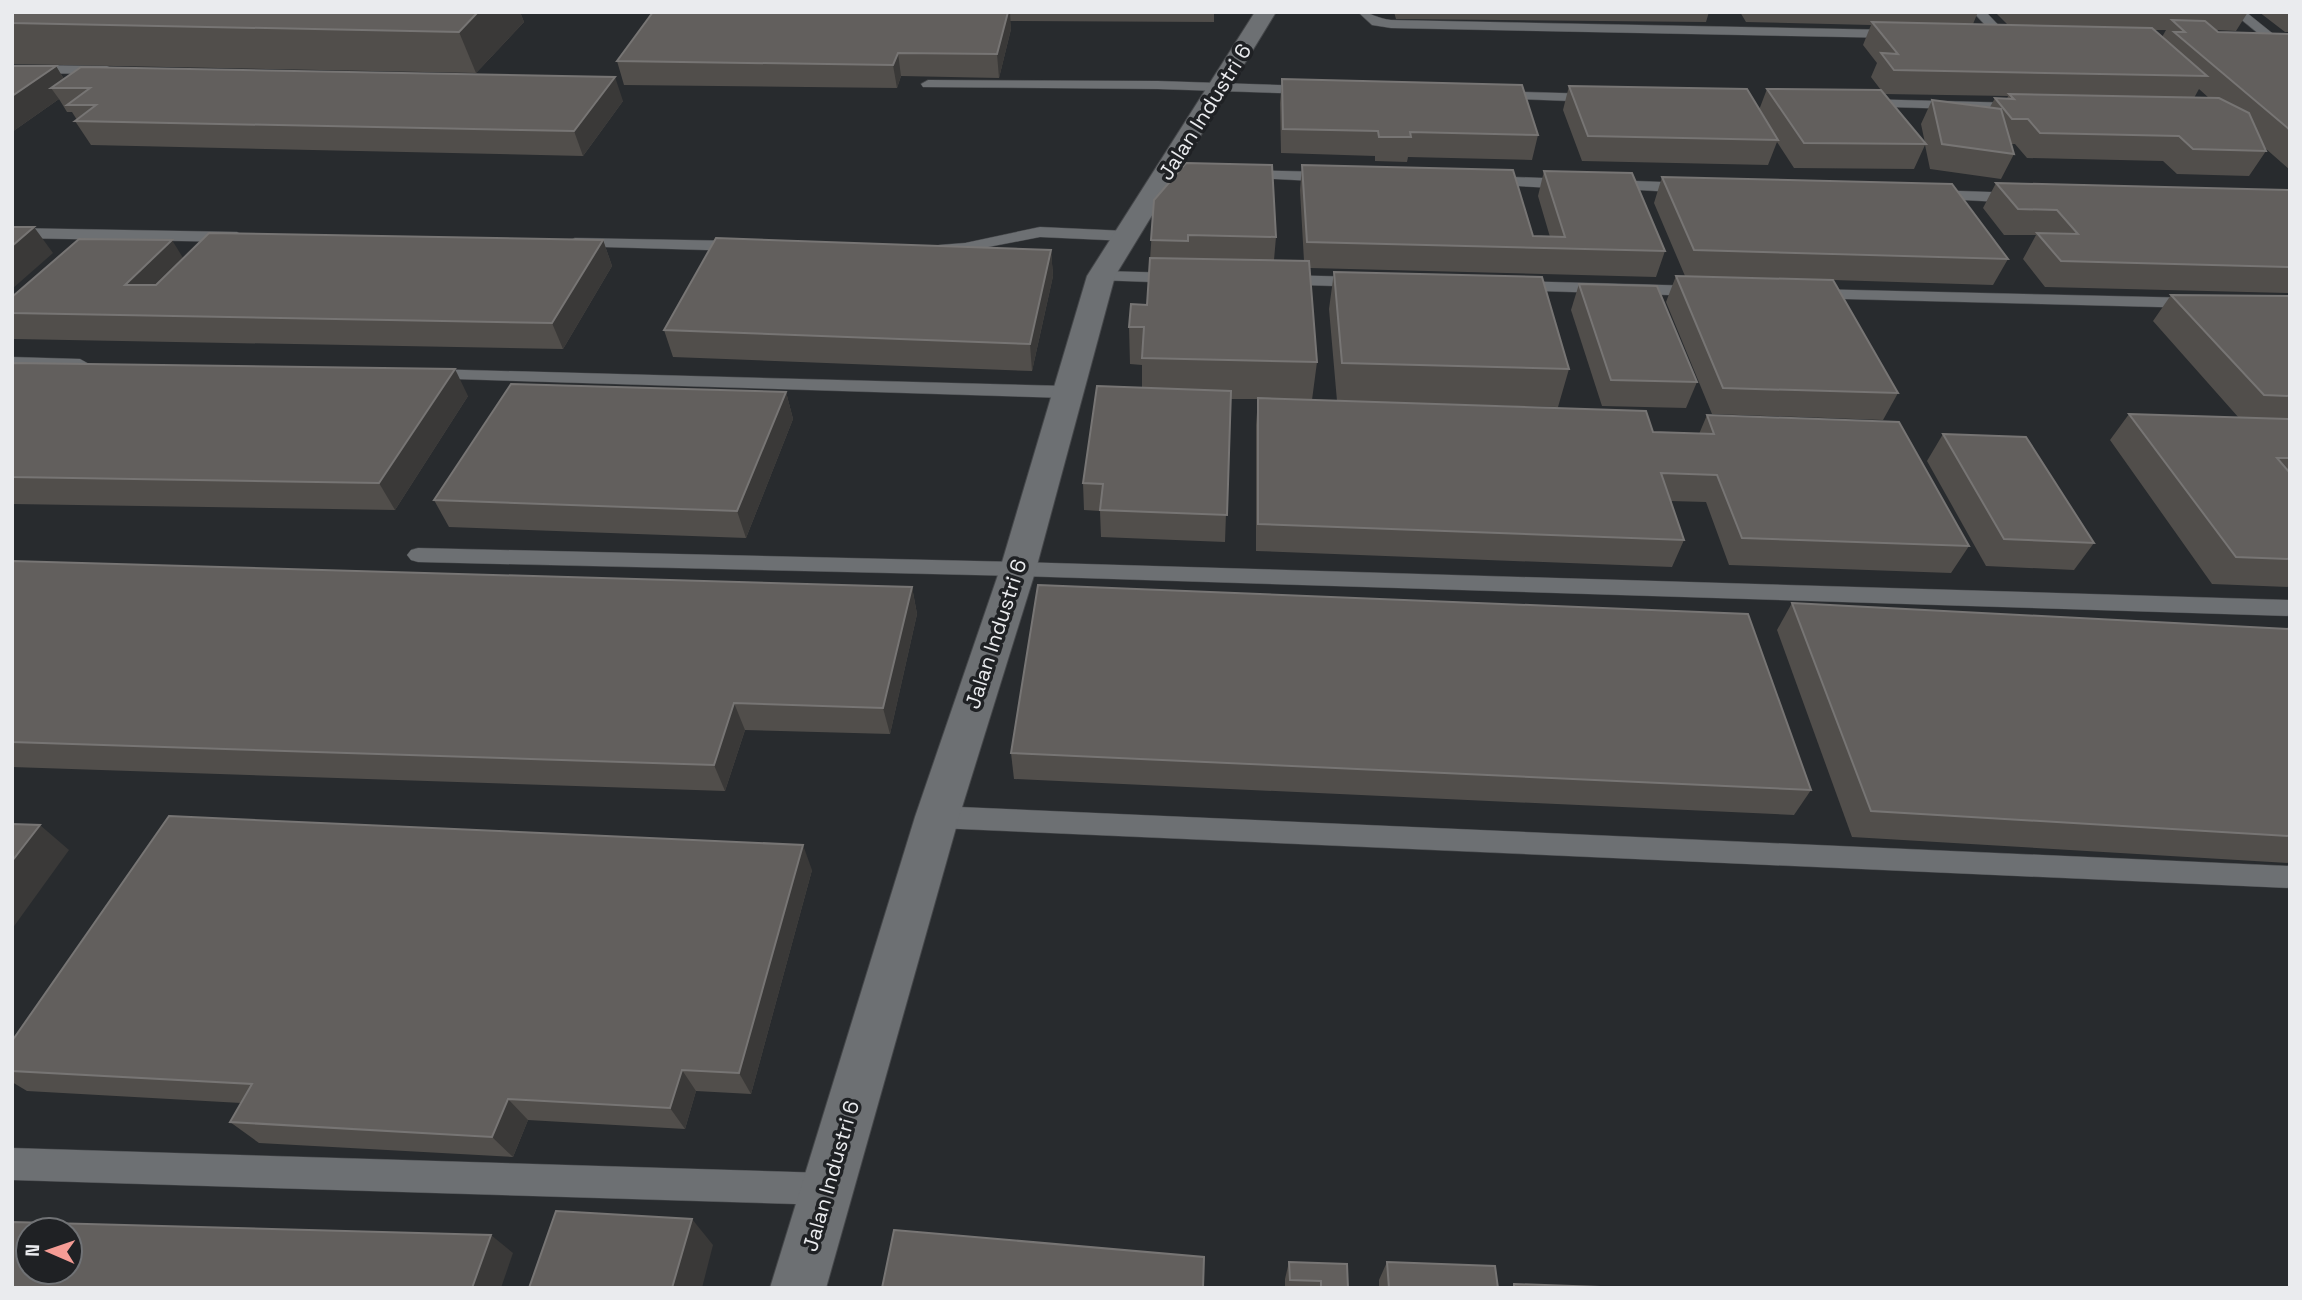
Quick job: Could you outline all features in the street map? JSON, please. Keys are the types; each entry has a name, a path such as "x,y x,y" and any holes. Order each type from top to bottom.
{"street":[{"name":"Jalan Industri 6","path":"798,1288 937,817 1018,569 1101,276 1175,172 1219,88 1266,12"}],"lane":[{"path":"1364,12 1376,22 1391,24 1905,34"},
{"path":"1714,12 1725,30"},
{"path":"1979,12 2002,36"},
{"path":"2238,12 2283,42"},
{"path":"2249,41 2283,42"},
{"path":"12,69 122,71"},
{"path":"928,84 1158,85 1328,91"},
{"path":"1478,95 1615,99"},
{"path":"1849,103 2029,107"},
{"path":"1224,173 1349,177"},
{"path":"1475,181 1712,188"},
{"path":"1921,195 2033,198"},
{"path":"917,249 973,247 1007,237 1043,232 1127,236"},
{"path":"12,233 249,237"},
{"path":"555,243 750,246"},
{"path":"1101,276 1199,278"},
{"path":"1255,280 1381,283"},
{"path":"1493,286 1716,291"},
{"path":"1800,293 2220,304"},
{"path":"12,362 96,365"},
{"path":"415,374 1066,392"},
{"path":"418,555 1018,569 2290,608"},
{"path":"937,817 2290,877"},
{"path":"12,1164 827,1189"}],"building":[{"path":"12,12 478,12 459,32 12,23"},
{"path":"653,12 1008,12 997,54 898,53 893,65 617,61"},
{"path":"2172,20 2205,21 2218,32 2290,34 2290,130 2174,32 2185,32"},
{"path":"1872,22 2152,28 2207,76 1894,70 1881,53 1898,54"},
{"path":"12,66 56,66 12,96"},
{"path":"81,67 615,77 574,131 75,121 96,105 67,105 90,88 51,88"},
{"path":"1282,79 1522,85 1538,135 1410,132 1411,137 1379,137 1378,131 1283,129"},
{"path":"1569,86 1747,89 1778,140 1588,136"},
{"path":"1767,89 1881,90 1926,144 1804,143"},
{"path":"2009,94 2219,98 2249,113 2266,151 2193,149 2179,136 2040,133 2028,119 2012,119 1995,98 2014,99"},
{"path":"1932,100 2001,109 2014,154 1942,144"},
{"path":"1186,163 1272,165 1276,237 1188,235 1188,241 1151,240 1154,200"},
{"path":"1302,165 1513,170 1533,236 1565,237 1544,171 1632,173 1665,251 1307,242"},
{"path":"1662,177 1952,184 2008,259 1694,250"},
{"path":"1996,183 2290,190 2290,267 2061,261 2037,233 2078,234 2057,210 2018,209"},
{"path":"12,227 34,227 12,246"},
{"path":"209,233 603,240 552,323 12,313 12,297 79,239 172,240 125,285 156,285"},
{"path":"716,238 1051,250 1030,344 664,330"},
{"path":"1150,258 1309,261 1317,362 1142,358 1144,327 1129,327 1131,304 1147,305"},
{"path":"1334,272 1542,277 1569,369 1342,363"},
{"path":"1676,276 1833,280 1898,393 1723,388"},
{"path":"1579,284 1657,286 1697,382 1611,380"},
{"path":"2171,295 2288,296 2290,396 2264,395"},
{"path":"12,363 455,369 379,483 12,477"},
{"path":"511,384 786,392 737,511 434,500"},
{"path":"1097,386 1231,391 1227,515 1100,510 1103,484 1083,483"},
{"path":"1258,398 1646,411 1653,432 1714,434 1707,415 1899,422 1969,546 1742,538 1717,475 1661,473 1684,540 1258,524"},
{"path":"2129,414 2290,419 2290,458 2277,458 2290,473 2290,559 2236,557"},
{"path":"1943,434 2026,437 2094,543 2004,539"},
{"path":"12,561 912,587 883,708 734,703 714,765 12,742"},
{"path":"1038,585 1748,614 1811,790 1011,753"},
{"path":"1792,603 2290,629 2290,836 1871,811"},
{"path":"169,816 803,845 739,1073 682,1070 670,1108 508,1099 492,1137 230,1122 252,1084 12,1071 12,1041"},
{"path":"12,824 40,825 12,861"},
{"path":"556,1211 692,1219 672,1288 529,1288"},
{"path":"12,1222 14,1286 84,1286 84,1224 491,1235 472,1288 12,1288"},
{"path":"894,1230 1204,1257 1203,1288 882,1288"},
{"path":"1289,1262 1347,1264 1348,1288 1321,1288 1321,1281 1290,1280"},
{"path":"1387,1262 1495,1266 1498,1288 1389,1288"},
{"path":"1514,1284 1629,1288 1514,1288"}]}
